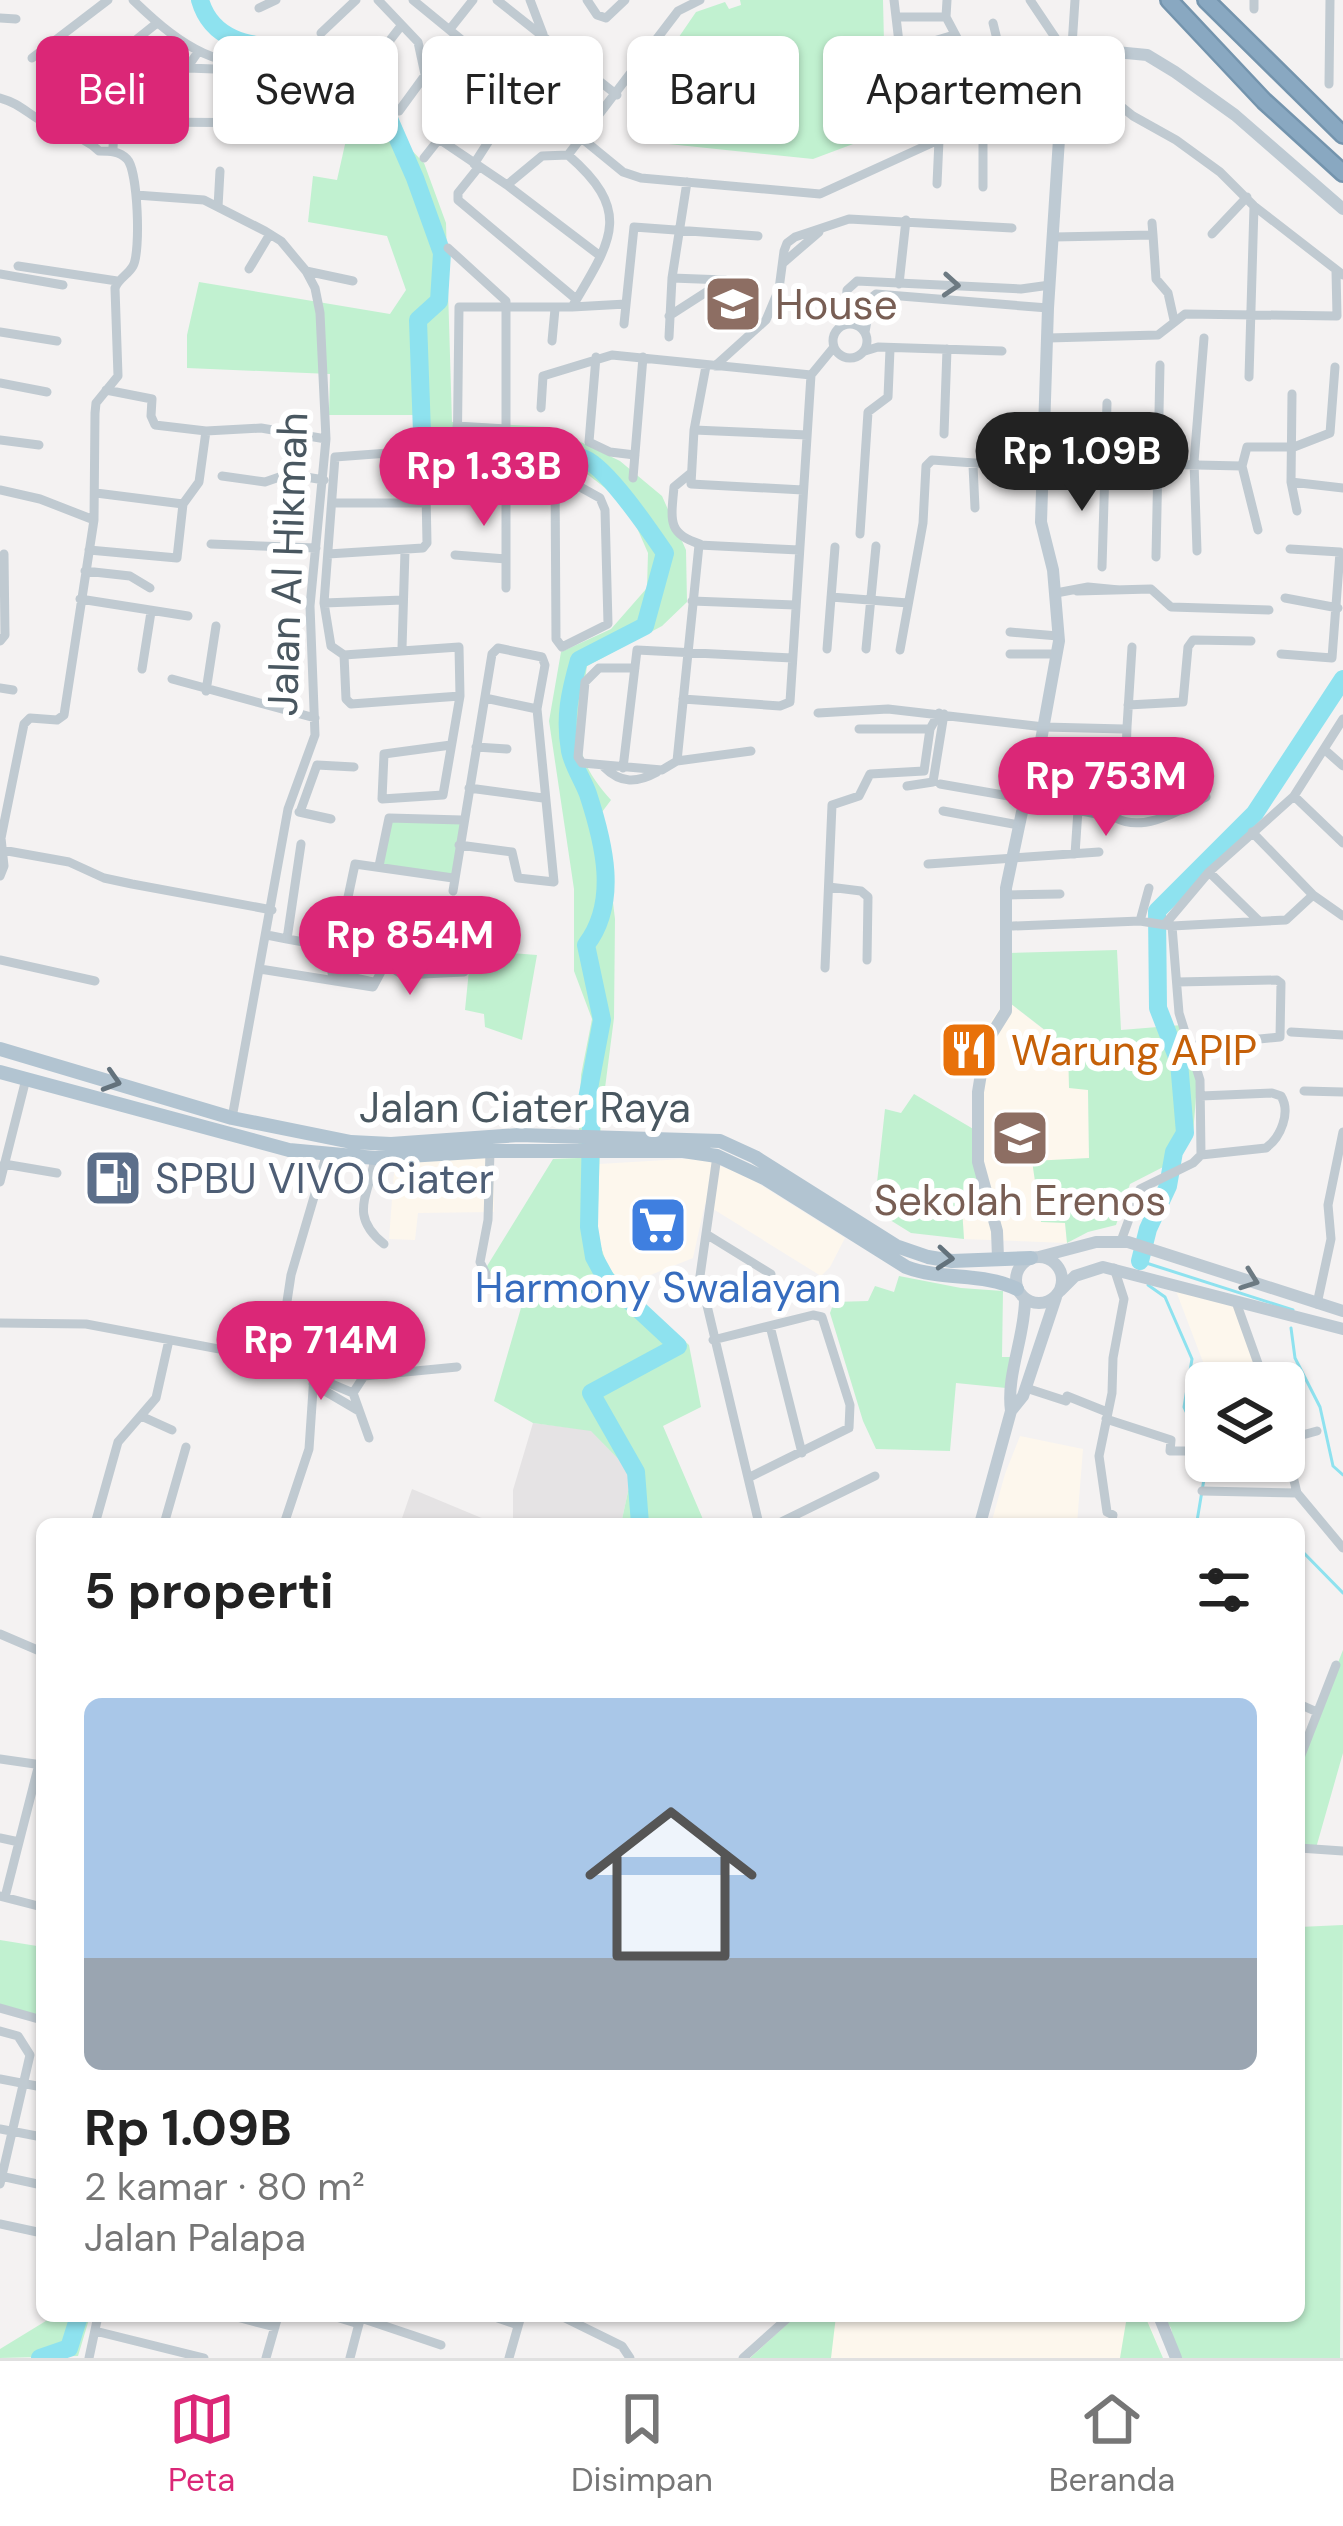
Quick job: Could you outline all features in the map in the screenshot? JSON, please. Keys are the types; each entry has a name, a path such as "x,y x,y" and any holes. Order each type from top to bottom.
{"highway":[{"path":"1168,0 1264,101 1343,173"},
{"path":"1206,0 1343,135"}],"main road":[{"name":"Jalan Ciater Raya","path":"0,1049 232,1118 351,1142 720,1141 755,1156 896,1246 940,1259 1035,1257"},
{"path":"55,1085 62,1066"},
{"name":"Jalan Ciater Raya","path":"0,1072 289,1150 374,1158 573,1143"},
{"name":"Jalan Ciater Raya","path":"608,1144 717,1156 766,1179 906,1268 1001,1281 1021,1294"},
{"path":"998,1258 1001,1281"}],"street":[{"path":"32,58 108,0"},
{"path":"133,0 157,23 213,58"},
{"path":"259,8 276,0"},
{"path":"322,33 356,0"},
{"path":"378,0 418,43 422,58"},
{"path":"413,0 457,36"},
{"path":"449,29 473,0"},
{"path":"497,0 542,36"},
{"path":"530,0 544,36"},
{"path":"586,0 606,18 626,1"},
{"path":"659,36 681,4 700,0"},
{"path":"894,0 898,36"},
{"path":"947,0 951,36"},
{"path":"1030,0 1054,36"},
{"path":"1073,36 1075,0"},
{"path":"1329,84 1330,0"},
{"path":"896,17 946,17"},
{"path":"0,18 16,19"},
{"path":"141,36 157,23"},
{"path":"993,23 996,36"},
{"path":"393,36 400,26"},
{"path":"189,65 198,52"},
{"path":"1125,52 1147,56 1235,115 1343,209"},
{"path":"399,111 422,79"},
{"path":"603,112 627,82"},
{"path":"603,84 617,95"},
{"path":"0,98 13,101 36,119"},
{"path":"1048,338 1158,335 1185,314 1337,316 1340,273 1176,140 1125,108"},
{"path":"0,876 4,866 1,838 26,721 58,720 64,715 94,520 94,413 96,403 117,382 117,280 136,262 136,195 129,161 113,151 99,152 92,144"},
{"path":"113,144 113,151"},
{"path":"424,158 432,144"},
{"path":"450,144 599,255"},
{"path":"489,144 458,200 574,303"},
{"path":"568,155 577,144"},
{"path":"588,144 632,176 820,194 930,144"},
{"path":"937,184 939,144"},
{"path":"983,144 983,187"},
{"path":"998,1258 997,1231 978,1162 977,1111 986,1043 1007,1007 1006,895 1057,654 1056,593 1041,522 1048,308 1060,144"},
{"path":"508,184 542,156 568,155 599,187 611,208 612,224 574,303"},
{"path":"218,207 220,171"},
{"path":"669,337 672,278 687,182"},
{"name":"Jalan Al Hikmah","path":"136,195 190,197 270,234 306,271 320,313 326,439 310,606 313,746 245,1027 232,1118"},
{"path":"1212,235 1250,201"},
{"path":"1249,377 1250,201"},
{"path":"803,490 694,485 691,473 694,430 710,366 766,320 779,289 787,243 848,220 1012,228"},
{"path":"899,295 906,220"},
{"path":"624,324 634,227 758,236"},
{"path":"1054,236 1153,229 1156,279 1168,293 1174,320"},
{"path":"249,269 270,234"},
{"path":"448,248 505,297 506,307 506,429 457,429"},
{"path":"18,266 117,280"},
{"path":"306,271 353,280"},
{"path":"0,274 63,285"},
{"path":"669,316 725,283 672,278"},
{"path":"845,325 850,284 898,281 1026,289 1050,285"},
{"path":"1025,305 1026,289"},
{"path":"860,534 868,412 887,402 873,344 872,296 1048,308"},
{"path":"457,465 458,308 626,304"},
{"path":"552,341 555,309"},
{"path":"836,351 835,333 845,325 854,325 873,344 1002,351"},
{"path":"0,332 57,341"},
{"path":"1197,551 1194,462 1204,338"},
{"path":"836,351 855,358 873,344"},
{"path":"944,434 947,349"},
{"path":"683,699 790,702 811,375 836,351"},
{"path":"541,408 543,376 596,357 643,357 811,375"},
{"path":"596,357 590,442 610,452 635,455"},
{"path":"633,478 643,357"},
{"path":"1156,556 1160,365"},
{"path":"1258,530 1242,466 1247,447 1294,447 1330,433 1336,367"},
{"path":"0,383 47,392"},
{"path":"106,390 152,399 155,425 206,431 261,428 326,439"},
{"path":"1292,394 1291,482 1297,511"},
{"path":"1102,567 1107,403"},
{"path":"901,650 923,523 926,466 932,460 984,466 993,459 995,430 1044,427"},
{"path":"694,430 807,435"},
{"path":"88,550 176,559 183,504 199,482 206,431"},
{"path":"0,440 39,445"},
{"path":"452,745 384,754 382,799 442,797 452,745 460,696 458,645 344,655 331,646 324,603 338,455 407,453 434,468 457,465 555,473 600,498 605,510 608,624 562,647 556,639 555,473"},
{"path":"1013,461 1242,466"},
{"path":"973,465 975,508"},
{"path":"506,470 506,588"},
{"path":"691,473 674,487 675,531 681,538 701,544 800,550"},
{"path":"222,476 265,482 284,475 323,480"},
{"path":"1291,482 1343,488"},
{"path":"0,490 94,520"},
{"path":"96,493 183,504"},
{"path":"328,554 418,550 427,543 426,498 332,503"},
{"path":"211,544 316,548"},
{"path":"677,761 701,544"},
{"path":"866,649 876,546"},
{"path":"827,649 835,547"},
{"path":"1281,654 1332,658 1340,608 1340,552 1290,549"},
{"path":"402,648 404,551"},
{"path":"2,636 4,554"},
{"path":"455,555 506,559"},
{"path":"85,571 130,576 150,588"},
{"path":"1056,593 1151,589 1171,607 1269,610"},
{"path":"831,597 908,603"},
{"path":"1285,598 1340,608"},
{"path":"80,599 188,616"},
{"path":"324,603 403,600"},
{"path":"692,601 795,605"},
{"path":"142,669 151,612"},
{"path":"206,691 216,626"},
{"path":"1010,632 1058,636"},
{"path":"1128,706 1178,706 1183,702 1192,640 1251,641"},
{"path":"1116,818 1125,780 1132,647"},
{"path":"453,891 462,820 493,650 545,659 537,709 552,883 518,878 511,852 459,845"},
{"path":"622,768 637,650 792,658"},
{"path":"1010,653 1057,654"},
{"path":"344,655 346,699 351,704 460,696"},
{"path":"634,668 599,668 585,682 578,757 582,763 604,767 662,770"},
{"path":"172,679 315,718"},
{"path":"0,688 13,690"},
{"path":"484,698 537,709"},
{"path":"818,713 888,709 1044,727 1127,727"},
{"path":"826,968 832,805 859,796 870,774 921,773 928,760 931,729 941,714"},
{"path":"908,786 933,782 941,714"},
{"path":"1201,1154 1201,1096 1181,1024 1168,924 1209,872 1294,796 1343,719"},
{"path":"859,730 931,729"},
{"path":"476,746 507,749"},
{"path":"1325,750 1343,766"},
{"path":"604,767 621,780 646,778 677,761 751,752"},
{"path":"331,819 294,810 316,765 354,767"},
{"path":"0,777 14,778"},
{"path":"940,784 1136,824 1170,815 1206,797"},
{"path":"469,788 543,798"},
{"path":"1294,796 1343,843"},
{"path":"1075,854 1078,810"},
{"path":"943,811 1019,825"},
{"path":"379,866 389,818 462,820"},
{"path":"1252,832 1313,895 1343,916"},
{"path":"287,939 301,844"},
{"path":"2,850 69,862 104,878 272,910"},
{"path":"928,864 1099,852"},
{"path":"373,982 334,976 355,864 453,878"},
{"path":"1209,872 1259,921"},
{"path":"830,887 861,891 868,898 867,960"},
{"path":"1142,921 1149,888"},
{"path":"1006,895 1060,894"},
{"path":"1013,926 1286,920 1313,895"},
{"path":"343,919 392,926"},
{"path":"260,969 370,988 404,930"},
{"path":"268,934 337,947"},
{"path":"390,958 394,970 403,975 464,972"},
{"path":"0,960 95,981"},
{"path":"1177,982 1281,983 1280,1037 1189,1046"},
{"path":"1291,1031 1343,1035"},
{"path":"0,1181 26,1079"},
{"path":"1304,1091 1343,1092"},
{"path":"1125,1242 1140,1189 1201,1154 1266,1148 1280,1131 1286,1111 1281,1096 1201,1096"},
{"path":"1317,1304 1331,1239 1328,1205 1343,1132"},
{"path":"490,1151 490,1193 480,1262 496,1292"},
{"path":"278,1361 291,1275 327,1154"},
{"path":"717,1156 700,1276 757,1518"},
{"path":"374,1158 362,1218 365,1228 383,1244"},
{"path":"4,1164 57,1173"},
{"path":"706,1234 771,1274"},
{"path":"1011,1412 1009,1392 1025,1319 1017,1272 1035,1257 1096,1242 1125,1242 1343,1311"},
{"path":"982,1518 1011,1412 1026,1388 1062,1279 1058,1266 1035,1257"},
{"path":"1021,1294 1038,1304 1088,1270 1114,1268 1343,1329"},
{"path":"1112,1518 1107,1512 1099,1456 1124,1299 1114,1268"},
{"path":"1236,1302 1257,1362"},
{"path":"713,1340 813,1315 822,1317 850,1405 849,1428 750,1477"},
{"path":"0,1323 86,1324 278,1361 353,1393"},
{"path":"770,1326 802,1453"},
{"path":"97,1518 118,1442 156,1398 169,1340"},
{"path":"353,1393 364,1376 457,1367"},
{"path":"314,1379 359,1411"},
{"path":"286,1518 309,1449 314,1379"},
{"path":"1026,1388 1066,1401 1067,1396 1171,1440 1170,1451 1185,1451"},
{"path":"353,1393 369,1438"},
{"path":"141,1416 172,1430"},
{"path":"1305,1434 1317,1431"},
{"path":"166,1518 186,1447"},
{"path":"790,1518 874,1476"},
{"path":"1295,1482 1298,1493 1343,1548"},
{"path":"1202,1491 1298,1493"},
{"path":"0,1634 36,1649"},
{"path":"1305,1743 1336,1665"},
{"path":"1305,1706 1317,1712"},
{"path":"0,1760 36,1764"},
{"path":"36,1779 3,1896 36,1905"},
{"path":"0,1838 19,1841"},
{"path":"1305,1848 1343,1851"},
{"path":"0,2008 36,2018"},
{"path":"0,2031 18,2036 36,2056 6,2130 1,2179 36,2184"},
{"path":"0,2079 36,2086"},
{"path":"6,2130 36,2136"},
{"path":"0,2224 36,2233"},
{"path":"88,2358 97,2322"},
{"path":"266,2358 277,2322"},
{"path":"350,2358 359,2322"},
{"path":"369,2322 442,2345"},
{"path":"509,2358 520,2322"},
{"path":"573,2322 622,2346 630,2358"},
{"path":"743,2358 783,2322"},
{"path":"1161,2322 1176,2358"},
{"path":"95,2331 204,2358"}],"shaded area":[{"path":"1006,1000 1068,1049 1088,1089 1089,1158 1032,1162 1065,1222 1067,1243 964,1239 961,1192 981,1188 978,1067 987,1027"},
{"path":"490,1157 494,1212 418,1213 415,1240 389,1239 395,1159"},
{"path":"700,1158 748,1177 845,1238 830,1267 821,1276 705,1204 693,1258 623,1286 607,1265 597,1235 599,1164"},
{"path":"1173,1283 1233,1299 1262,1362 1203,1362"},
{"path":"533,1423 591,1430 632,1473 622,1518 513,1518 513,1490"},
{"path":"1020,1436 1083,1449 1077,1518 993,1518"},
{"path":"412,1489 482,1518 402,1518"},
{"path":"788,2322 1148,2322 1163,2358 748,2358"}],"green space":[{"path":"740,0 883,0 884,36 823,36 823,144 853,144 813,159 669,144 799,144 799,36 680,36 696,12 725,2 729,9 741,5"},
{"path":"398,136 424,163 446,223 452,422 550,427 620,461 662,496 686,550 687,602 662,626 587,666 580,738 588,767 611,800 602,812 615,919 614,1018 601,1119 597,1235 607,1265 623,1286 689,1345 701,1407 663,1426 702,1518 622,1518 632,1473 591,1431 533,1423 494,1401 527,1287 484,1271 553,1159 578,1158 581,1075 592,1019 574,971 574,889 549,721 561,652 611,629 647,588 648,553 627,505 582,470 513,457 441,455 419,438 415,415 329,415 330,374 187,368 187,335 199,282 390,314 406,290 387,236 308,222 313,176 337,180 345,144 398,144"},
{"path":"387,820 462,820 453,881 379,866"},
{"path":"471,950 537,955 522,1040 485,1027 484,1014 465,1010"},
{"path":"1117,950 1121,1030 1182,1025 1199,1060 1193,1134 1169,1164 1130,1184 1116,1225 1067,1243 1065,1223 1041,1222 1032,1161 1089,1158 1088,1090 1069,1088 1068,1048 1006,1000 1008,953"},
{"path":"914,1094 975,1130 981,1189 961,1192 964,1239 911,1233 874,1210 885,1109 901,1113"},
{"path":"899,1276 1003,1291 1002,1357 1013,1357 1006,1388 956,1383 950,1451 876,1449 830,1313 834,1302 868,1301 875,1286 894,1292"},
{"path":"1343,1650 1343,1753 1316,1848 1305,1848 1305,1745"},
{"path":"1343,1925 1340,2358 1177,2358 1167,2322 1305,2322 1305,1927"},
{"path":"0,1940 36,1946 36,2016 0,2007"},
{"path":"44,2322 88,2322 78,2356 0,2358 0,2349"},
{"path":"789,2322 835,2322 831,2358 750,2358"},
{"path":"1126,2322 1148,2322 1163,2358 1120,2358"}],"waterway":[{"path":"200,0 208,18 234,39 324,55 369,73 442,253 439,301 418,320 422,433 453,449 528,446 585,459 616,487 665,553 645,626 579,660 568,716 570,751 594,813 605,872 602,910 586,945 602,1020 587,1099 589,1227 594,1257 606,1279 678,1346 591,1393 636,1472 640,1518"},
{"path":"1140,1261 1148,1229 1168,1186 1174,1152 1185,1133 1179,1062 1158,1008 1157,911 1255,813 1343,679"},
{"path":"1140,1261 1293,1310"},
{"path":"1148,1285 1165,1297 1192,1362"},
{"path":"1291,1328 1295,1358 1320,1407 1333,1466 1343,1475"},
{"path":"1185,1401 1185,1409"},
{"path":"1198,1518 1204,1482"},
{"path":"1305,1554 1343,1593"},
{"path":"40,2358 69,2348 77,2322"}],"place":[{"name":"House","path":"733,304"},
{"name":"Warung APIP","path":"969,1050"},
{"name":"Sekolah Erenos","path":"1020,1138"},
{"name":"SPBU VIVO Ciater","path":"113,1178"},
{"name":"Harmony Swalayan","path":"658,1225"}]}
